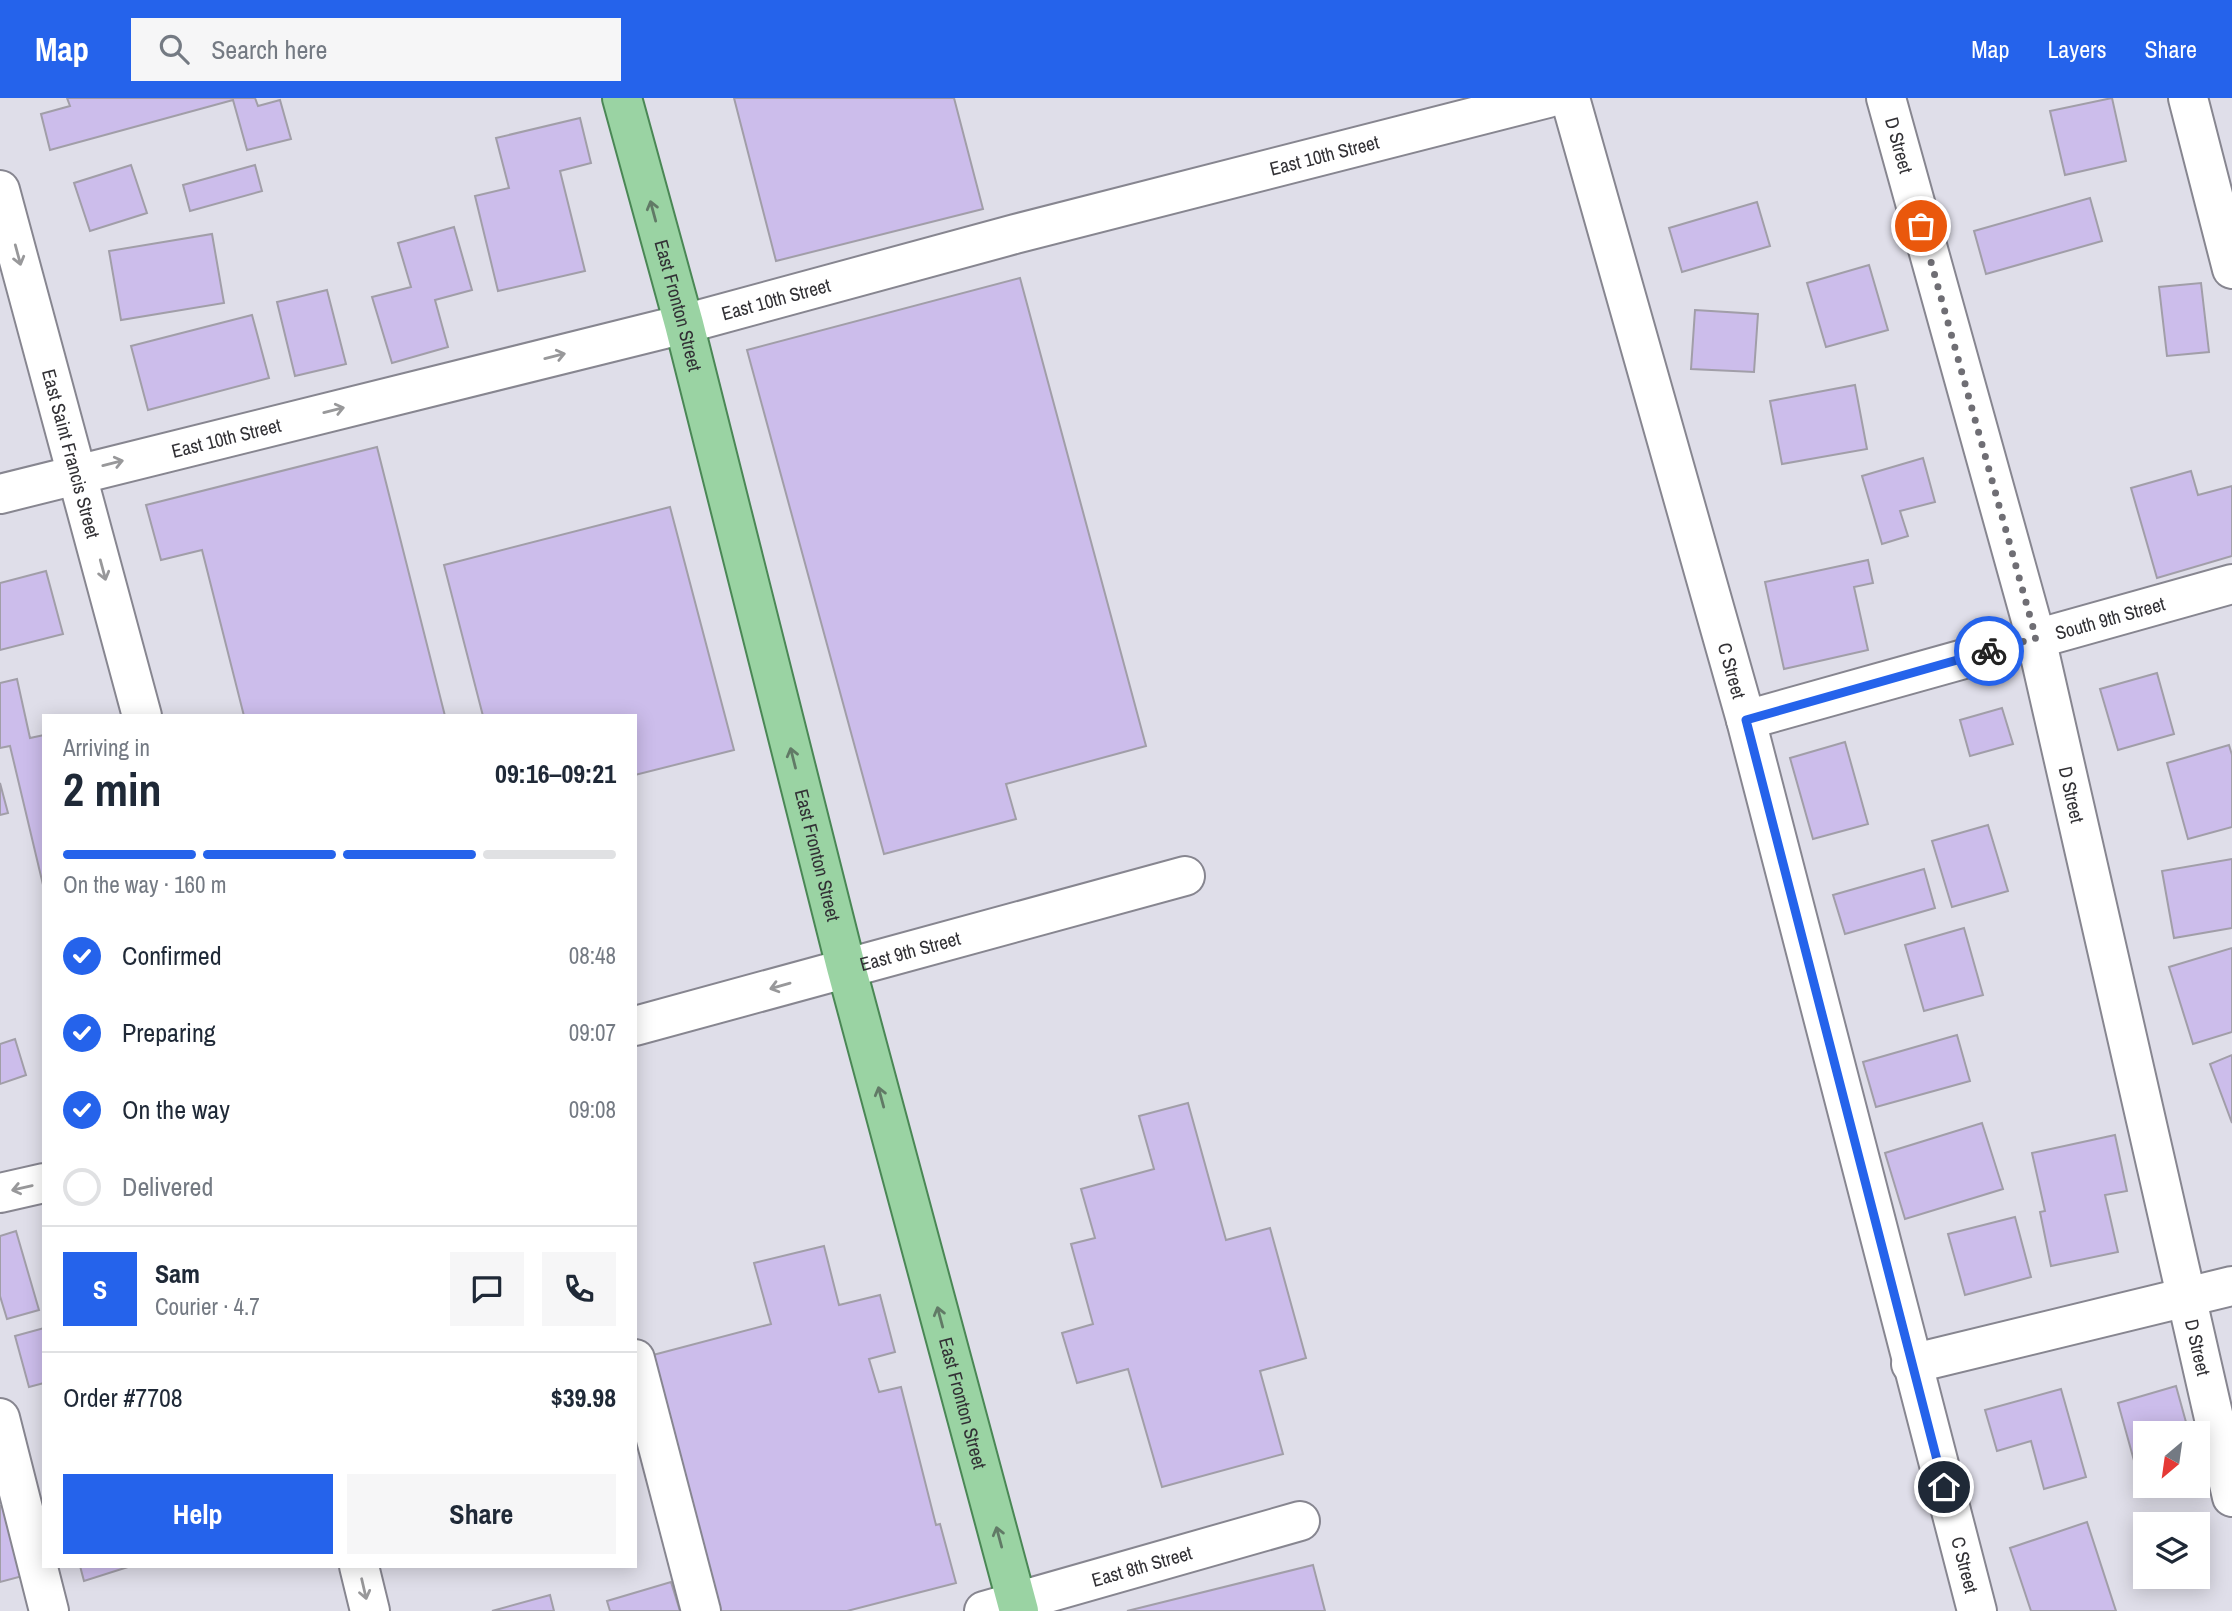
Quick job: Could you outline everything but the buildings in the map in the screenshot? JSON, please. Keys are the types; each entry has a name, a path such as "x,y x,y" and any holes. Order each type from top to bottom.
{"main road":[{"name":"East Fronton Street","path":"622,98 684,324 1007,1608"}],"street":[{"name":"East 10th Street","path":"0,494 76,472 684,324 1015,234 1548,98"},
{"name":"C Street","path":"1570,98 1746,720 1977,1611"},
{"name":"D Street","path":"1886,98 2036,638 2232,1497"},
{"path":"2188,98 2232,269"},
{"name":"East Saint Francis Street","path":"0,190 141,714"},
{"name":"South 9th Street","path":"1746,720 2232,584"},
{"name":"East 9th Street","path":"637,1026 1185,876"},
{"path":"0,1193 42,1183"},
{"path":"1911,1364 2232,1286"},
{"path":"637,1367 701,1611"},
{"path":"0,1418 49,1611"},
{"name":"East 8th Street","path":"1007,1608 1300,1521"},
{"path":"359,1568 370,1611"}],"way so far":[{"path":"1921,226 2036,638 1989,651"}],"route":[{"path":"1944,1487 1746,720 1989,651"}]}
